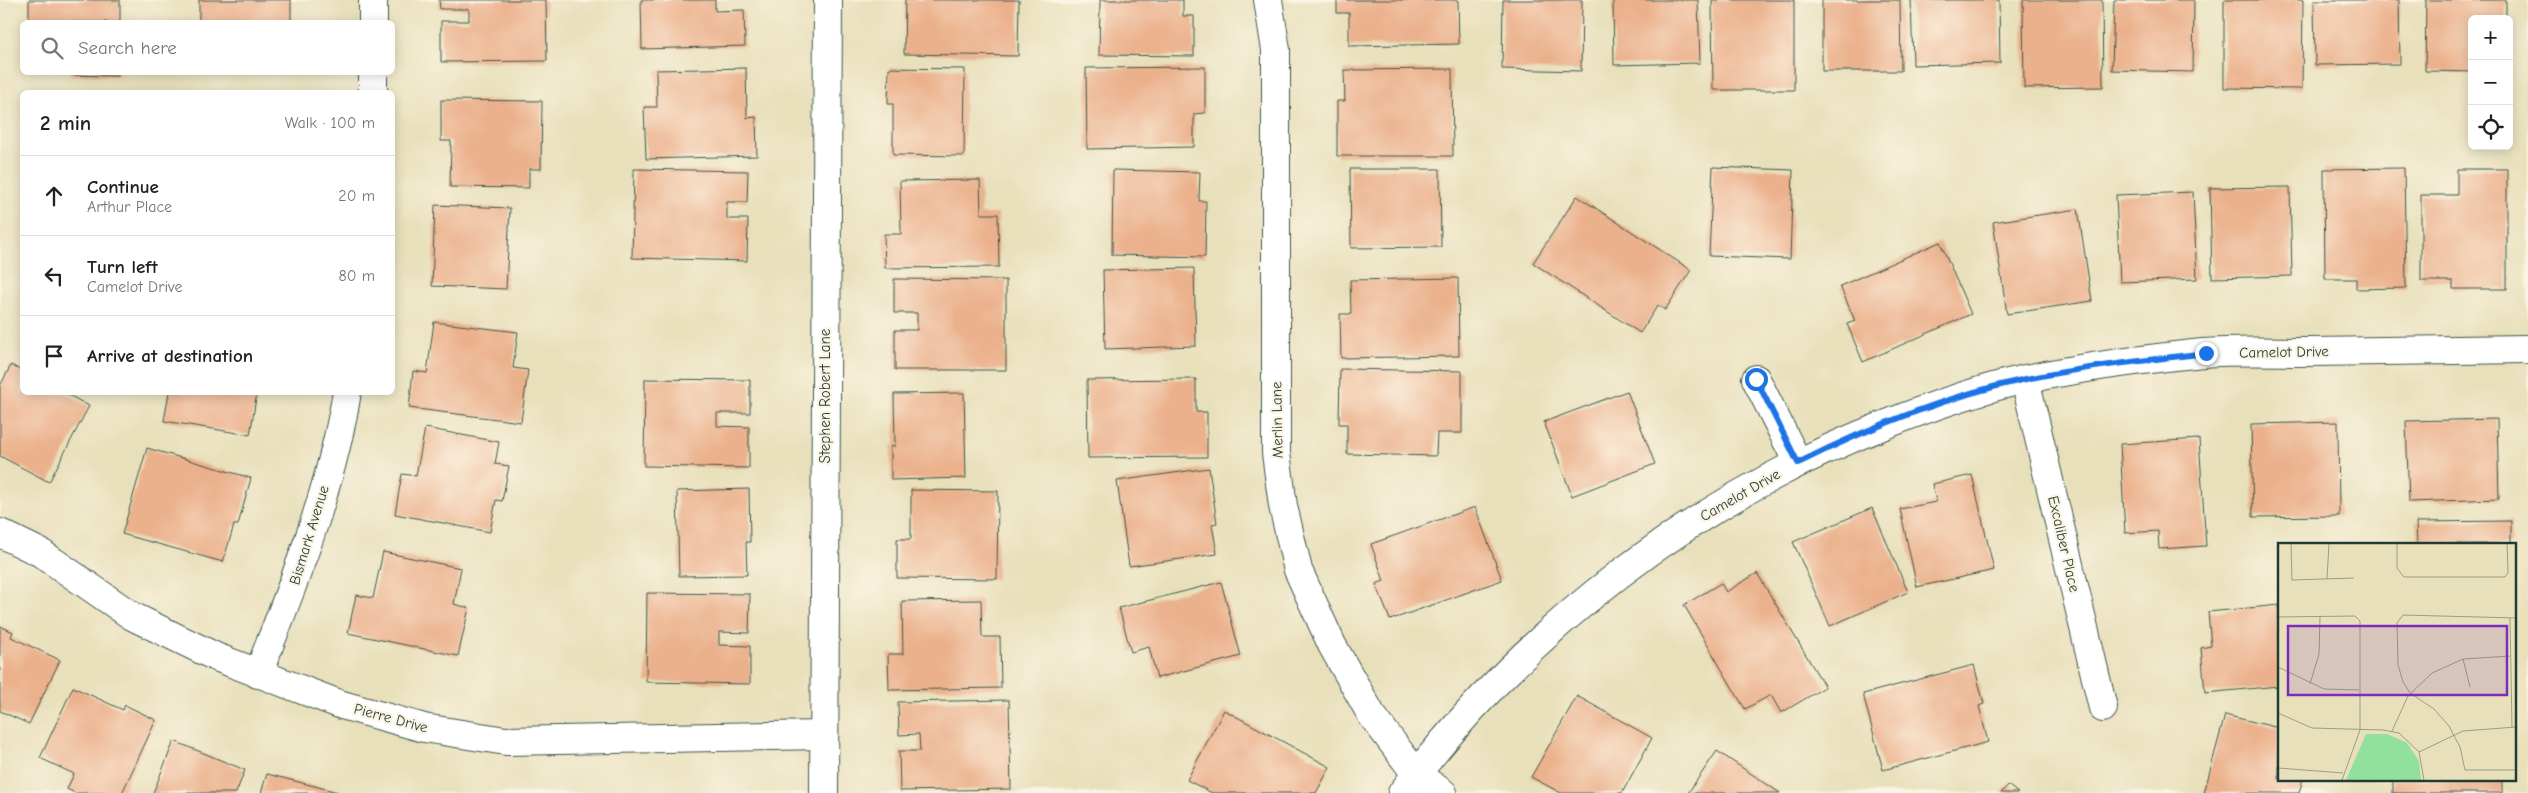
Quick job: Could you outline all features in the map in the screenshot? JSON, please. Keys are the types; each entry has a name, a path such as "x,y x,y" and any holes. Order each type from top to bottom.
{"street":[{"path":"373,0 373,20"},
{"name":"Stephen Robert Lane","path":"824,793 828,0"},
{"name":"Merlin Lane","path":"1268,0 1276,50 1276,453 1283,506 1298,570 1332,645 1409,783 1443,793"},
{"path":"373,75 373,90"},
{"name":"Camelot Drive","path":"1409,783 1489,689 1592,594 1662,540 1752,486 1840,442 1937,404 2025,379 2128,362 2206,353 2528,349"},
{"path":"1756,379 1798,463"},
{"name":"Excaliber Place","path":"2025,379 2103,708"},
{"name":"Bismark Avenue","path":"258,674 298,573 323,491 346,395"},
{"name":"Pierre Drive","path":"0,533 41,553 132,616 216,657 342,705 424,728 506,741 823,735"}],"building":[{"path":"29,0 120,0 120,20 29,20"},
{"path":"199,0 291,0 291,20 199,20"},
{"path":"439,0 546,0 547,61 441,62 441,21 469,21 469,9 440,9"},
{"path":"641,0 715,0 715,11 744,10 745,46 642,49"},
{"path":"905,0 1019,0 1018,56 904,54"},
{"path":"1100,0 1183,0 1183,16 1194,16 1194,56 1099,55"},
{"path":"1337,0 1458,0 1459,44 1349,46 1349,13 1337,13"},
{"path":"1503,0 1582,0 1581,71 1502,69"},
{"path":"1613,0 1698,0 1700,63 1614,65"},
{"path":"1712,0 1794,0 1794,90 1713,90"},
{"path":"1822,0 1900,0 1901,71 1822,71"},
{"path":"1911,0 1999,0 2000,63 1913,65"},
{"path":"2023,0 2102,0 2103,87 2024,88"},
{"path":"2114,0 2194,0 2193,72 2112,70"},
{"path":"2224,0 2303,0 2302,89 2224,88"},
{"path":"2314,0 2399,0 2400,64 2315,65"},
{"path":"2426,0 2506,0 2506,15 2468,15 2468,72 2425,71"},
{"path":"1205,67 1205,113 1194,114 1194,147 1087,149 1086,68"},
{"path":"746,68 747,118 756,117 757,156 646,159 644,107 657,107 656,70"},
{"path":"889,68 965,69 964,156 893,155 893,104 888,104"},
{"path":"1452,69 1453,156 1337,156 1337,101 1345,101 1344,70"},
{"path":"70,75 118,75 118,76"},
{"path":"441,100 542,101 541,169 529,169 529,188 450,187 451,141 441,141"},
{"path":"1713,167 1793,170 1790,259 1709,256"},
{"path":"2404,168 2406,288 2356,289 2356,279 2325,279 2324,169"},
{"path":"634,169 748,171 747,202 727,202 727,219 748,219 747,261 632,258"},
{"path":"1350,169 1440,169 1441,247 1351,248"},
{"path":"2457,169 2507,169 2507,289 2453,289 2453,281 2421,281 2421,195 2457,195"},
{"path":"1113,170 1200,172 1199,201 1206,201 1205,257 1112,255"},
{"path":"980,180 981,214 998,214 999,267 885,268 884,234 901,234 900,181"},
{"path":"2290,187 2292,276 2212,278 2210,188"},
{"path":"2193,192 2197,279 2120,282 2116,195"},
{"path":"1577,196 1691,270 1665,310 1658,305 1640,333 1533,263"},
{"path":"435,205 510,208 506,289 432,286"},
{"path":"2078,209 2092,301 2007,314 1993,222"},
{"path":"1940,242 1971,314 1863,362 1847,324 1855,321 1840,286"},
{"path":"1194,268 1196,346 1105,349 1103,270"},
{"path":"1458,278 1459,356 1341,358 1340,314 1351,314 1350,280"},
{"path":"894,279 1006,280 1006,370 895,370 895,330 917,330 917,313 894,313"},
{"path":"434,322 518,332 513,368 528,370 521,422 409,408 413,371 427,373"},
{"path":"11,365 20,370 20,395 69,395 89,406 49,482 0,456 0,386"},
{"path":"1340,369 1462,371 1462,433 1437,433 1436,456 1347,454 1347,424 1339,424"},
{"path":"645,379 750,380 750,413 717,413 717,426 749,427 749,468 644,466"},
{"path":"1196,379 1196,412 1207,412 1207,457 1088,458 1087,380"},
{"path":"1627,391 1655,464 1572,496 1544,422"},
{"path":"964,393 966,478 891,480 891,446 895,446 894,394"},
{"path":"168,395 257,395 250,435 164,421"},
{"path":"2497,419 2499,499 2409,502 2406,421"},
{"path":"2338,422 2339,516 2253,517 2251,424"},
{"path":"425,428 499,442 495,464 509,466 502,501 496,500 490,532 395,514 402,474 416,476"},
{"path":"2199,439 2206,546 2159,549 2158,531 2125,533 2120,444"},
{"path":"147,448 251,478 238,525 234,525 223,562 122,534"},
{"path":"1209,468 1217,523 1212,524 1217,554 1129,566 1117,481"},
{"path":"1972,475 1994,570 1917,587 1900,509 1936,502 1932,484"},
{"path":"749,489 750,542 746,542 747,575 679,576 677,491"},
{"path":"911,490 998,491 997,579 897,578 897,539 911,539"},
{"path":"1475,507 1502,580 1390,620 1376,584 1384,581 1371,544"},
{"path":"1872,508 1908,592 1830,626 1793,542"},
{"path":"2511,521 2511,543 2417,543 2416,522"},
{"path":"383,552 461,568 454,604 469,608 458,656 348,633 356,595 373,598"},
{"path":"1757,573 1825,687 1781,713 1771,695 1745,709 1684,605 1721,583 1726,592"},
{"path":"1221,582 1241,656 1157,678 1149,647 1131,652 1119,608"},
{"path":"647,593 750,594 749,633 719,632 719,645 750,646 750,684 646,682"},
{"path":"981,600 982,637 1000,637 1001,688 889,690 888,654 903,654 902,601"},
{"path":"2278,605 2278,686 2205,693 2201,648 2211,646 2208,612"},
{"path":"0,626 13,632 11,637 60,660 29,724 0,711"},
{"path":"1974,665 1984,704 1979,706 1988,742 1883,770 1863,694"},
{"path":"73,687 123,710 125,705 156,720 122,793 75,793 67,789 74,774 40,758"},
{"path":"1577,696 1652,738 1622,793 1561,793 1531,777"},
{"path":"1009,700 1011,789 900,791 899,751 920,751 919,734 899,735 898,702"},
{"path":"1224,710 1330,767 1316,793 1212,793 1187,780"},
{"path":"2225,715 2278,728 2278,780 2303,780 2299,793 2204,793"},
{"path":"174,741 245,770 236,793 153,793"},
{"path":"1717,751 1780,793 1688,793"},
{"path":"267,774 338,792 338,793 261,793"},
{"path":"2393,780 2502,780 2502,793 2393,793"},
{"path":"2008,785 2018,793 2001,793"}],"route":[{"path":"1756,379 1798,463 1840,442 1937,404 2025,379 2128,362 2206,353"}]}
